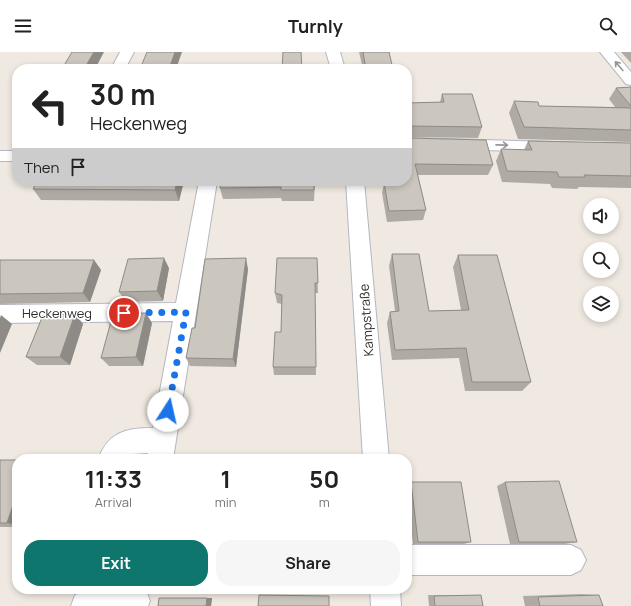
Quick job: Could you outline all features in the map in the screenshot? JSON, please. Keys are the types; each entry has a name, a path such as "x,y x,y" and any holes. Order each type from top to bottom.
{"street":[{"path":"121,64 127,52"},
{"path":"333,52 337,64"},
{"path":"607,52 631,81"},
{"path":"412,143 569,147"},
{"path":"0,156 12,156"},
{"path":"113,454 120,446 132,441 162,449 207,186"},
{"name":"Kampstraße","path":"355,186 376,454"},
{"name":"Heckenweg","path":"0,314 186,312"},
{"path":"412,560 571,560"},
{"path":"385,594 386,606"},
{"path":"86,606 97,602 135,599"}],"building":[{"path":"72,52 94,52 87,64 65,64"},
{"path":"147,52 175,52 171,64 142,64"},
{"path":"283,52 301,52 302,64 282,64"},
{"path":"363,52 389,52 392,64 365,64"},
{"path":"631,87 631,106 616,88"},
{"path":"442,94 472,94 482,127 412,126 412,103 444,102"},
{"path":"514,101 538,102 539,106 631,108 631,130 524,127"},
{"path":"412,138 486,140 493,165 415,164 426,210 389,211 385,186 412,186"},
{"path":"528,141 631,143 631,176 584,175 585,177 559,177 557,172 507,171 501,149 532,150"},
{"path":"34,186 176,186 175,190 33,189"},
{"path":"220,186 314,186 314,190 281,190 281,187 220,188"},
{"path":"392,254 419,254 429,311 469,310 458,255 497,255 531,382 472,382 466,348 395,350 390,312 399,311"},
{"path":"164,258 157,291 119,292 128,259"},
{"path":"246,258 233,359 186,358 192,328 195,328 205,259"},
{"path":"277,258 317,258 318,283 315,283 316,367 273,367 275,332 281,332 282,295 275,293"},
{"path":"0,260 94,260 83,293 0,294"},
{"path":"146,313 136,357 101,358 113,314"},
{"path":"75,314 60,357 26,357 43,315"},
{"path":"0,460 12,460 12,508 7,523 0,523"},
{"path":"559,481 577,542 519,542 505,482"},
{"path":"412,482 461,482 471,542 418,542"},
{"path":"259,595 329,596 329,606 258,606"},
{"path":"481,595 483,606 435,606 434,596"},
{"path":"599,595 603,606 540,606 538,597"},
{"path":"159,598 207,598 206,606 158,606"}],"route":[{"path":"124,313 186,312 168,411"}]}
